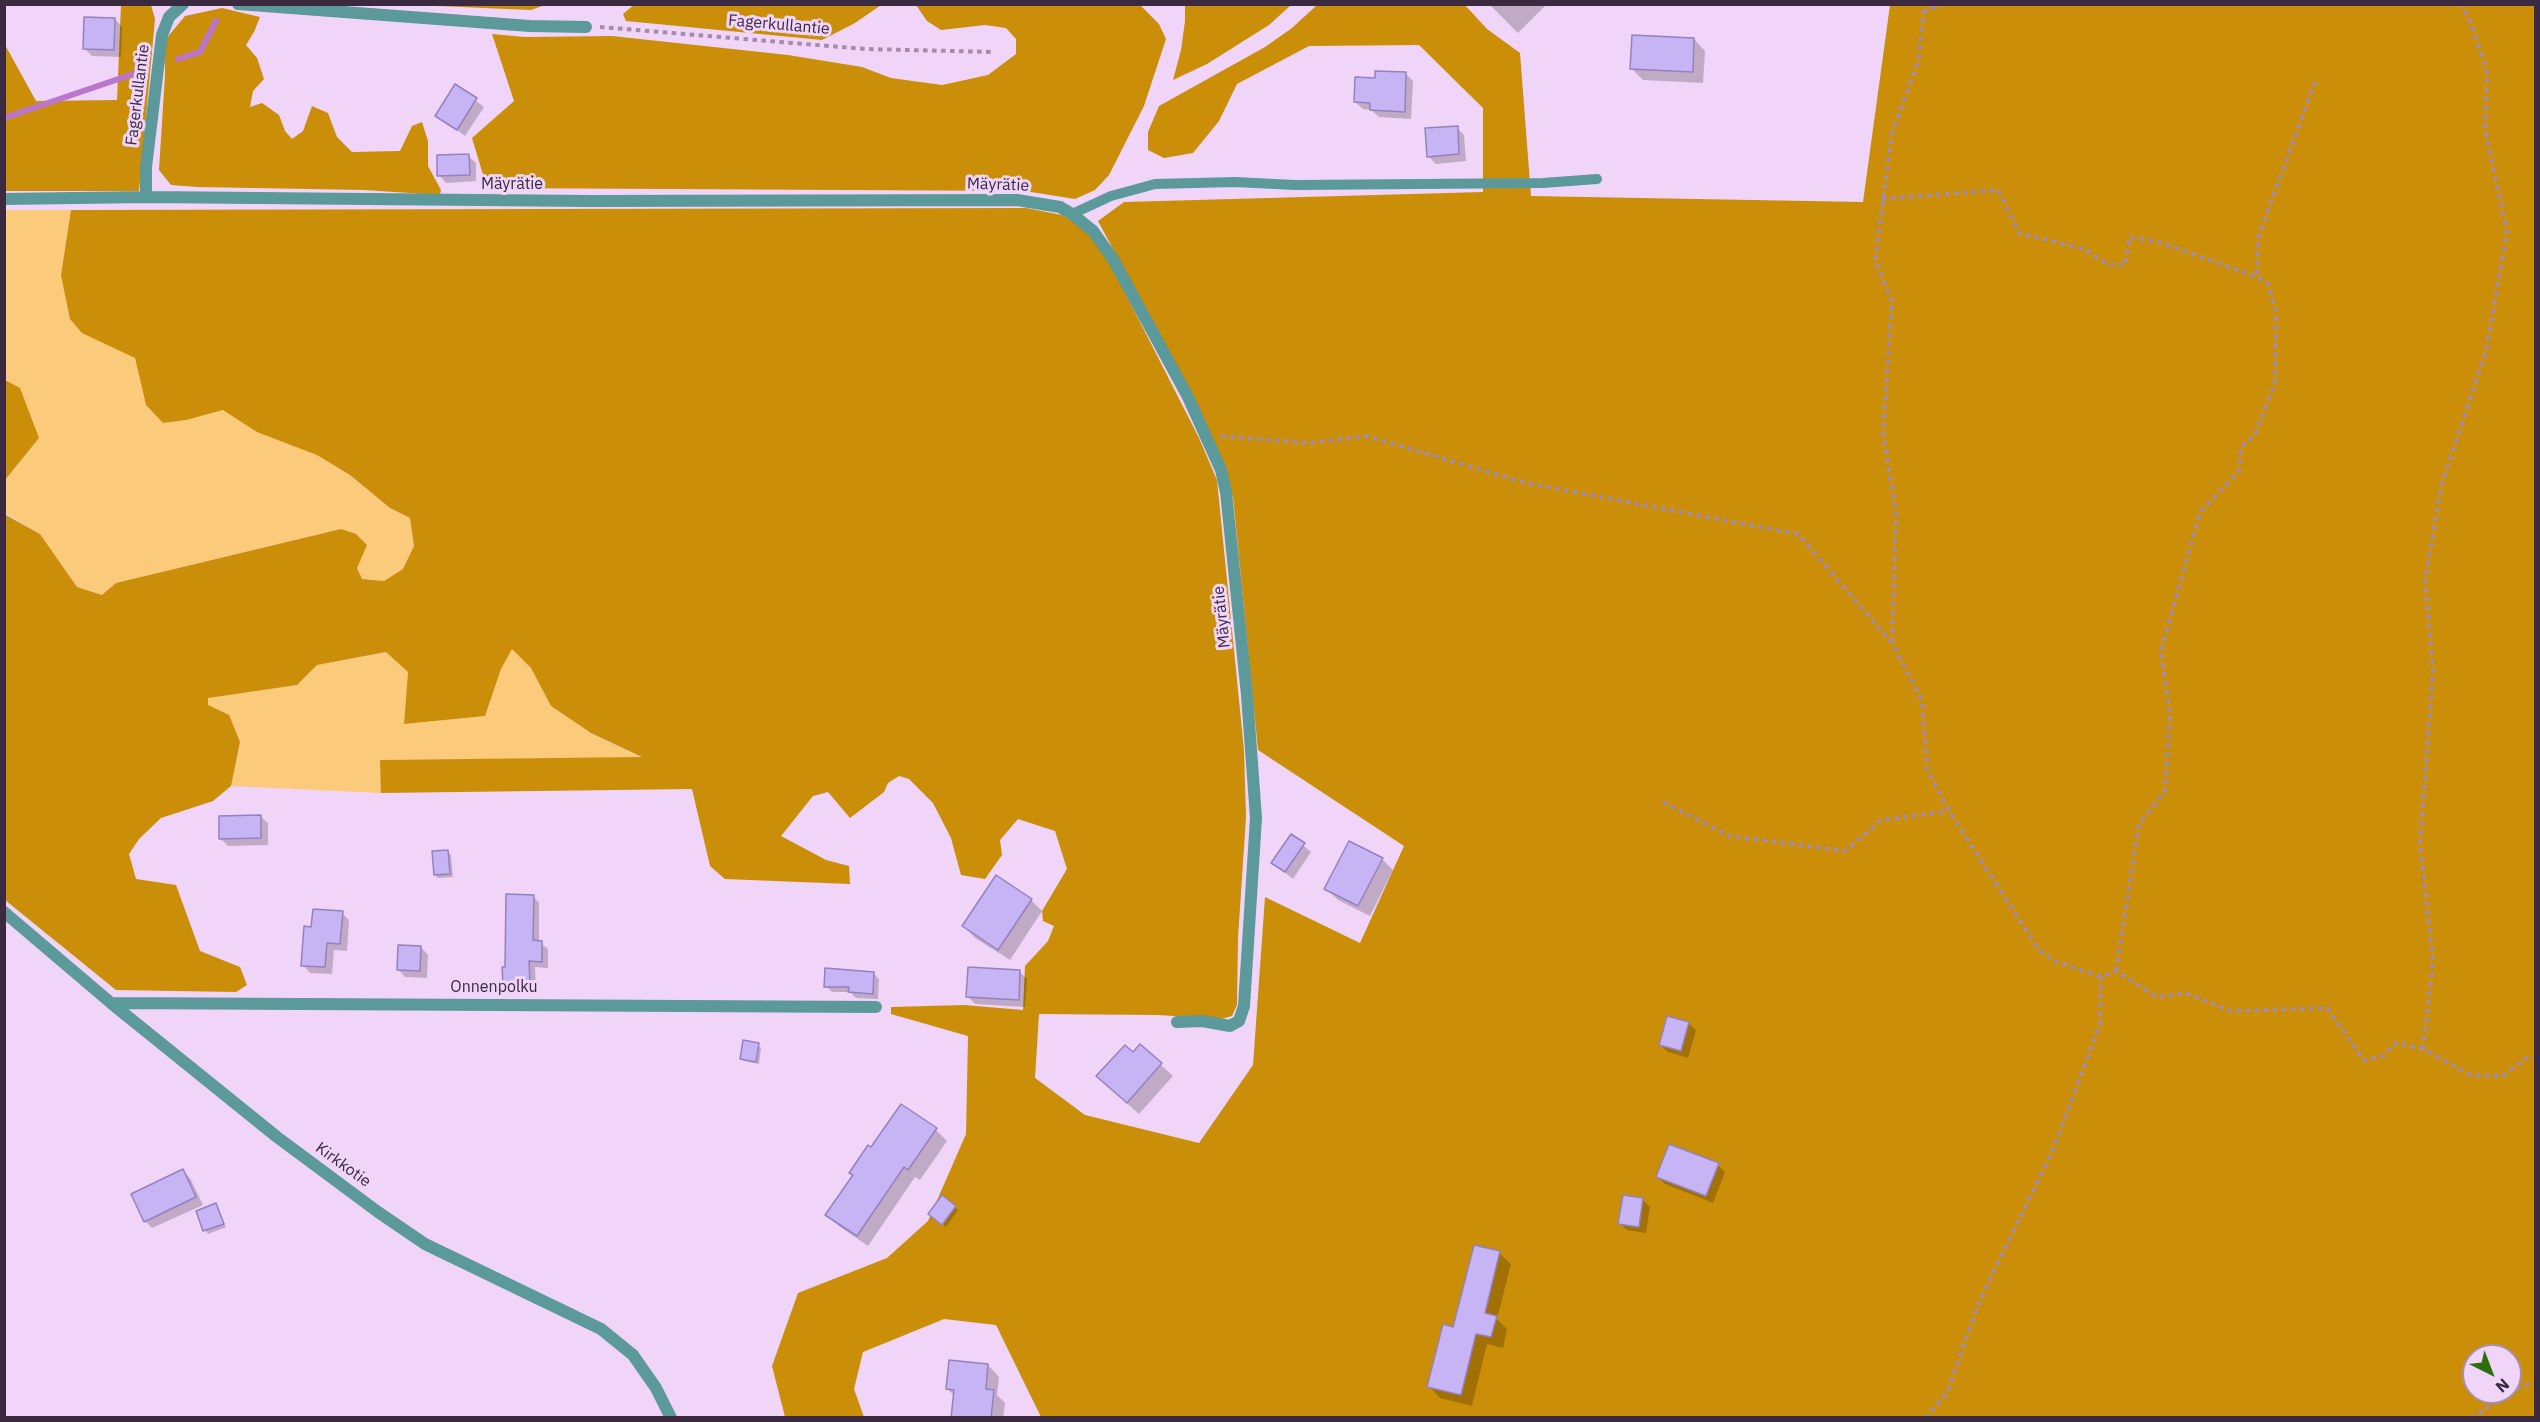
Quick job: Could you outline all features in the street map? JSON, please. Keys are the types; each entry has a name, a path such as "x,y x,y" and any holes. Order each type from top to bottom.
{"street":[{"name":"Fagerkullantie","path":"146,197 146,167 162,34 169,17 183,4"},
{"path":"238,4 530,26 586,27"},
{"name":"Mäyrätie","path":"4,200 146,197 578,201 1017,200 1060,207 1072,214 1093,231 1113,259 1188,397 1221,470 1227,492 1247,695 1256,818 1244,1006 1239,1021 1230,1026 1202,1021 1177,1022"},
{"name":"Kirkkotie","path":"4,912 111,1003 277,1137 425,1244 601,1329 633,1355 656,1388 671,1418"},
{"name":"Onnenpolku","path":"111,1003 876,1006"}],"lane":[{"path":"1072,214 1111,196 1155,184 1519,183 1597,179"}],"path":[{"path":"1892,643 1896,512 1883,433 1892,301 1875,261 1892,133 1918,62 1922,12 1925,4"},
{"path":"1922,12 1944,4"},
{"path":"2423,1049 2433,961 2420,843 2433,670 2425,580 2442,483 2486,351 2507,233 2485,130 2487,70 2468,16 2460,4"},
{"name":"Fagerkullantie","path":"586,27 622,27 865,49 994,52"},
{"path":"2257,277 2258,238 2314,82"},
{"path":"1882,199 1998,190 2019,233 2084,249 2109,265 2125,265 2130,237 2159,242 2257,277 2268,284 2276,311 2275,383 2255,435 2241,447 2239,471 2200,512 2161,651 2170,716 2165,791 2139,824 2116,971"},
{"path":"1206,435 1308,443 1367,436 1526,483 1798,534 1892,643 1922,701 1928,769 1949,811 2039,950 2055,961 2101,977 2116,971"},
{"path":"1663,802 1730,836 1845,851 1881,820 1949,811"},
{"path":"2116,971 2157,998 2186,993 2231,1011 2327,1008 2364,1060 2383,1056 2396,1043 2423,1049 2471,1075 2503,1076 2526,1059 2535,1059"},
{"path":"1925,1418 1947,1393 1978,1302 2053,1150 2100,1024 2101,977"},
{"path":"2471,1418 2520,1387 2535,1382"}],"shaded area":[{"path":"635,4 881,5 855,23 822,40 626,21 623,14"},
{"path":"1185,4 1291,5 1269,25 1207,64 1173,80 1181,50"},
{"path":"121,5 151,5 155,19 139,191 5,191 4,43 36,101 117,100"},
{"path":"414,5 545,5 531,10"},
{"path":"916,5 1140,5 1159,24 1166,39 1144,106 1109,175 1095,190 1075,199 1025,191 487,188 472,138 514,101 492,34 525,37 612,36 788,55 862,67 891,78 942,85 988,75 1016,54 1016,39 1006,28 985,25 941,30 927,21"},
{"path":"1317,5 1465,5 1487,29 1520,53 1531,196 1863,202 1890,5 2535,5 2535,1417 1041,1417 996,1325 944,1319 863,1352 854,1389 864,1417 785,1417 772,1366 798,1293 887,1258 928,1221 966,1134 968,1036 891,1014 891,1007 964,1005 1023,1010 1025,966 1048,941 1054,926 1043,921 1042,911 1067,869 1055,831 1018,819 1000,840 1002,855 985,879 961,875 951,838 933,803 909,779 899,776 888,783 884,792 850,818 828,792 813,796 781,836 826,860 849,866 850,884 725,879 710,866 692,789 381,793 380,760 642,757 591,733 551,706 531,668 512,649 501,669 485,716 404,724 408,672 386,652 317,665 297,685 208,698 208,705 229,715 240,742 231,786 213,801 161,818 139,839 129,854 136,879 176,885 200,951 240,967 247,985 236,992 116,990 5,900 4,514 40,534 77,587 102,595 116,583 341,529 356,534 367,545 357,568 362,579 384,581 403,569 414,546 410,518 390,508 350,475 317,455 257,432 223,410 186,420 163,423 146,405 135,358 82,333 70,319 61,275 71,210 1026,208 1062,215 1078,224 1097,243 1113,269 1199,438 1217,480 1244,750 1246,817 1238,938 1237,1005 1232,1016 1221,1019 1158,1015 1039,1014 1035,1078 1085,1115 1199,1143 1253,1065 1265,897 1360,943 1404,846 1258,750 1233,497 1202,415 1098,221 1124,202 1483,192 1483,108 1419,45 1309,46 1237,84 1219,121 1193,153 1164,158 1148,150 1148,132 1159,106 1265,47 1292,28"},
{"path":"222,8 260,17 246,45 257,58 264,79 253,91 250,107 262,103 279,115 285,131 292,139 303,131 312,106 328,113 337,137 352,152 400,151 412,126 422,122 428,141 428,166 441,190 440,195 364,190 171,185 159,170 165,40 185,16"},
{"path":"5,210 71,210 61,275 112,346 135,358 146,405 163,423 186,420 223,410 317,455 350,475 390,508 410,518 414,546 403,569 384,581 362,579 341,529 116,583 102,595 77,587 40,534 5,513 5,480 39,438 5,380"},
{"path":"5,380 20,388 39,438 5,480"},
{"path":"512,648 531,668 551,706 591,733 643,758 381,760 381,793 231,786 240,742 208,705 208,697 297,685 317,665 387,652 408,672 404,724 485,716 501,669"}],"building":[{"path":"84,17 115,18 114,50 83,49"},
{"path":"1632,35 1694,38 1693,72 1630,69"},
{"path":"1375,71 1406,72 1405,112 1370,110 1370,103 1354,102 1355,77 1375,78"},
{"path":"455,84 477,98 457,130 435,116"},
{"path":"1458,126 1459,154 1427,157 1425,128"},
{"path":"469,154 470,175 437,176 437,155"},
{"path":"261,815 261,838 219,839 219,816"},
{"path":"1291,834 1305,843 1285,872 1271,863"},
{"path":"1349,841 1383,858 1358,906 1324,889"},
{"path":"448,850 450,874 434,875 432,851"},
{"path":"996,875 1032,899 998,950 962,926"},
{"path":"506,894 534,895 533,940 542,941 542,962 529,961 530,983 503,985"},
{"path":"313,909 343,911 340,944 327,943 325,967 301,966 304,926 311,927"},
{"path":"398,945 421,946 420,971 397,970"},
{"path":"968,967 1020,970 1019,1000 966,997"},
{"path":"825,968 874,972 873,994 848,992 849,987 824,987"},
{"path":"1667,1016 1689,1022 1681,1051 1659,1045"},
{"path":"743,1040 759,1043 756,1062 740,1059"},
{"path":"1140,1044 1162,1063 1127,1103 1096,1076 1125,1045 1133,1052"},
{"path":"901,1104 937,1128 908,1170 904,1167 857,1236 825,1215 853,1175 849,1173 868,1145 871,1147"},
{"path":"1669,1144 1719,1163 1706,1196 1656,1177"},
{"path":"183,1169 196,1197 144,1222 131,1194"},
{"path":"942,1195 956,1206 942,1225 928,1214"},
{"path":"1623,1195 1643,1198 1639,1227 1618,1224"},
{"path":"216,1203 224,1224 203,1231 196,1211"},
{"path":"1474,1245 1500,1251 1485,1313 1497,1316 1491,1337 1476,1334 1461,1395 1427,1387 1443,1324 1453,1327"},
{"path":"949,1360 988,1364 986,1389 994,1390 991,1418 951,1418 954,1390 946,1389"}],"waterway":[{"path":"178,59 200,52 216,21"},
{"path":"4,118 139,72"}]}
